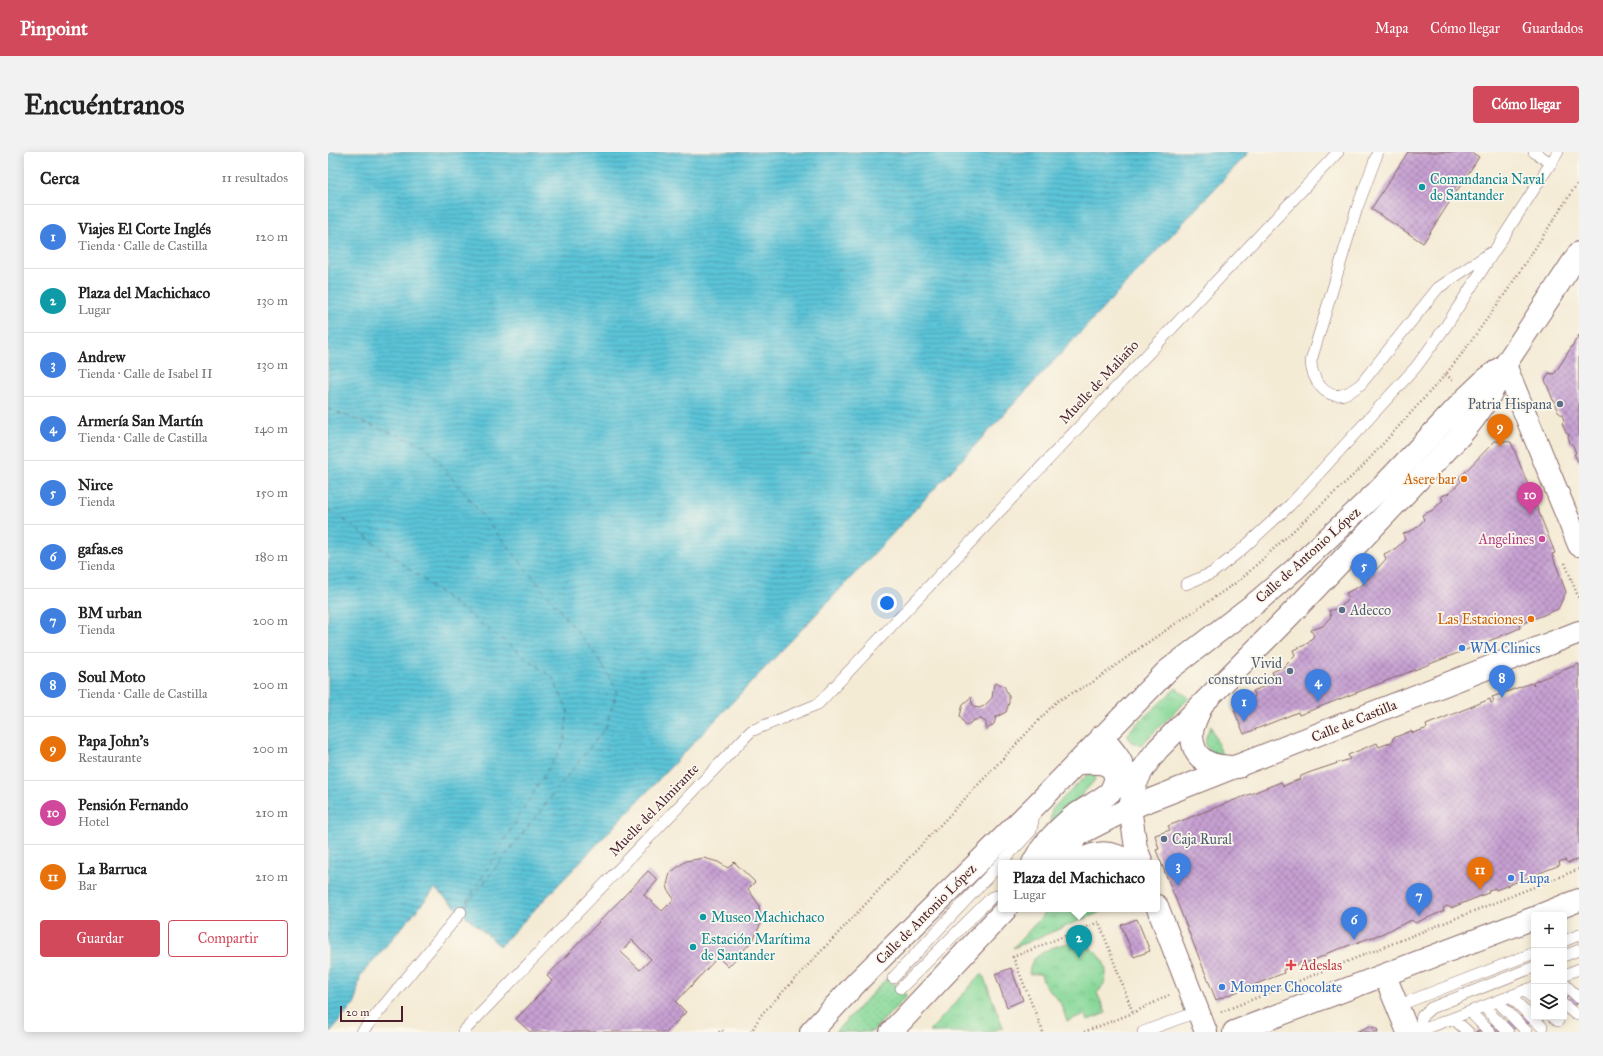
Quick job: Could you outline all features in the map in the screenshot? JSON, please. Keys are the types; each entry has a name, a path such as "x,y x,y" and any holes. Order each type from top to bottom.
{"main road":[{"name":"Calle de Antonio López","path":"1141,860 1136,848 1130,808 1133,787 1144,767 1203,702 1289,616 1481,412 1494,390 1505,365 1579,253"},
{"name":"Calle de Antonio López","path":"811,1032 859,980 1036,805 1167,671 1258,601 1294,570 1380,490 1467,397 1486,379 1505,365"},
{"path":"1505,365 1579,545"},
{"name":"Calle de Castilla","path":"1130,808 1238,767 1579,632"},
{"name":"Calle de Antonio López","path":"1203,702 1192,732 1194,748 1199,756 1205,761 1220,767 1238,767"},
{"path":"1035,860 1044,846 1071,818 1108,794 1120,782 1123,769 1118,756 1110,748 1102,736"},
{"path":"1076,763 1101,763 1109,766 1114,771 1116,777 1115,784 1108,794"},
{"path":"1053,860 1080,833 1130,808"},
{"path":"1081,860 1096,853 1113,854 1126,860"},
{"path":"1549,912 1579,900"},
{"path":"892,1032 1003,912"},
{"path":"1159,912 1202,1021"},
{"path":"1234,1032 1385,976 1531,919"},
{"path":"1385,976 1408,1032"}],"lane":[{"name":"Muelle de Maliaño","path":"883,633 1338,152"},
{"path":"1378,152 1357,208 1311,361 1311,370 1314,380 1324,390 1333,394 1347,394 1361,384 1438,288 1494,251"},
{"path":"1534,152 1551,163"},
{"path":"1186,584 1212,573 1240,551 1290,505 1337,456 1416,367 1446,326 1558,152"},
{"name":"Muelle del Almirante","path":"463,1032 751,731 818,704 883,633"},
{"path":"1004,860 1031,831 1036,805"},
{"path":"893,978 998,866"},
{"path":"901,988 992,897 998,896"},
{"path":"362,1032 461,912"},
{"path":"1567,940 1579,935"},
{"path":"1567,955 1579,950"},
{"path":"1397,1006 1531,954"},
{"path":"1418,1032 1422,1016 1431,1008 1531,968"},
{"path":"1567,975 1578,974"},
{"path":"1567,979 1578,974"},
{"path":"1567,987 1579,998"},
{"path":"1418,1032 1531,994"},
{"path":"1442,1031 1457,1022 1531,994"},
{"path":"1514,1000 1542,1027"},
{"path":"1501,1005 1527,1032"},
{"path":"1567,1007 1575,1014"},
{"path":"1487,1010 1508,1032"},
{"path":"1474,1016 1490,1032"},
{"path":"1142,1032 1202,1021"},
{"path":"1457,1022 1468,1032"}],"path":[{"path":"751,1032 761,1015 1057,701 1093,682 1141,647 1240,580 1361,468 1446,374 1460,356 1509,288 1579,181"},
{"path":"1202,1021 1579,869"},
{"path":"1043,1032 1013,957 1099,922 1133,1013"},
{"path":"1084,1032 1133,1013 1172,993"},
{"path":"719,1032 722,1030 724,1032"}],"green space":[{"path":"1176,688 1189,698 1141,745 1131,742 1128,736 1129,731"},
{"path":"1211,726 1223,757 1212,752 1206,746 1206,737"},
{"path":"1092,774 1095,776 1095,780 1053,826 1049,826 1052,809 1087,775"},
{"path":"1046,912 1101,912 1013,948"},
{"path":"1075,942 1092,948 1103,961 1106,969 1106,977 1103,985 1097,993 1106,1013 1088,1020 1085,1014 1067,1021 1060,1002 1044,984 1041,974 1029,974 1032,962 1046,950"},
{"path":"982,973 1003,1027 991,1032 929,1032"},
{"path":"887,978 907,996 872,1032 835,1032"}],"water":[{"path":"328,152 1249,152 882,545 500,946 435,889 360,976 355,1003 330,1032 328,1032"}],"building":[{"name":"Comandancia Naval de Santander","path":"1408,152 1471,152 1479,157 1423,243 1371,209"},
{"path":"1579,335 1579,463 1574,454 1576,453 1573,445 1570,443 1568,437 1569,435 1566,433 1562,423 1564,421 1562,415 1558,412 1555,405 1556,402 1553,400 1545,380 1549,373 1555,373"},
{"path":"1495,441 1511,442 1555,553 1552,554 1566,592 1558,609 1519,625 1520,628 1499,637 1299,715 1298,712 1244,734 1234,710 1247,705 1255,696 1253,691 1265,686 1272,680 1274,677 1272,672 1283,667 1295,655 1293,650 1305,645 1314,636 1311,630 1323,626 1331,617 1329,611 1341,607 1349,598 1346,593 1362,585 1368,579 1365,573 1377,569 1386,559 1384,554 1396,548 1405,540 1403,534 1415,529 1424,520 1422,515 1433,510 1443,500 1441,496 1450,493 1461,481 1459,478"},
{"path":"1579,664 1579,859 1568,863 1565,860 1561,861 1559,862 1560,865 1496,890 1495,888 1489,890 1488,893 1451,908 1447,906 1443,908 1444,911 1415,923 1412,920 1381,934 1325,954 1326,955 1305,963 1303,962 1283,970 1284,973 1216,1000 1156,850 1159,849 1155,835 1170,830 1168,826 1281,782 1283,786 1300,779 1301,776 1350,759 1348,755 1377,743 1379,747 1392,742 1393,738 1411,731 1413,733 1425,729 1427,728 1426,725 1490,699 1491,703 1494,701 1492,697 1531,683 1534,686 1533,683 1536,681"},
{"path":"997,683 1004,686 1009,696 1009,703 1006,712 996,717 994,724 986,730 986,722 981,719 974,720 966,726 960,716 963,704 971,697 972,703 975,707 979,708 984,706 992,698 994,684"},
{"name":"Estación Marítima de Santander","path":"704,858 718,862 728,868 734,862 755,882 748,889 759,905 760,925 754,939 728,967 718,957 676,1002 686,1012 667,1032 530,1032 516,1019 552,981 547,976 648,871 658,880 644,895 662,911 674,899 669,892 667,885 670,873 686,861","holes":["632,940 651,959 640,970 621,952"]},
{"path":"1137,919 1150,951 1134,957 1121,925"},
{"path":"1011,968 1023,1000 1007,1007 995,974"},
{"path":"1579,993 1579,1003 1567,1008 1567,998"},
{"path":"1531,1012 1531,1020 1535,1020 1505,1032 1475,1032 1499,1022 1500,1025"},
{"path":"1370,1026 1377,1029 1378,1032 1356,1032"}],"ferry route":[{"path":"328,409 426,446 597,656 617,691 606,727 464,908"},
{"path":"328,510 335,513 553,678 568,711 564,743 463,908"}],"place":[{"name":"Comandancia Naval de Santander","path":"1422,187"},
{"name":"Patria Hispana","path":"1560,404"},
{"name":"Papa John's","path":"1500,447"},
{"name":"Asere bar","path":"1464,479"},
{"name":"Pensión Fernando","path":"1530,515"},
{"name":"Angelines","path":"1542,539"},
{"name":"Nirce","path":"1364,586"},
{"name":"Adecco","path":"1342,610"},
{"name":"Las Estaciones","path":"1531,619"},
{"name":"WM Clinics","path":"1462,648"},
{"name":"Vivid construccion","path":"1290,671"},
{"name":"Soul Moto","path":"1502,698"},
{"name":"Armería San Martín","path":"1318,702"},
{"name":"Viajes El Corte Inglés","path":"1244,722"},
{"name":"Caja Rural","path":"1164,839"},
{"name":"Lupa","path":"1511,878"},
{"name":"Andrew","path":"1178,886"},
{"name":"La Barruca","path":"1480,890"},
{"name":"BM urban","path":"1419,916"},
{"name":"Museo Machichaco","path":"703,917"},
{"name":"gafas.es","path":"1354,940"},
{"name":"Estación Marítima de Santander","path":"693,947"},
{"name":"Plaza del Machichaco","path":"1079,958"},
{"name":"Adeslas","path":"1291,965"},
{"name":"Momper Chocolate","path":"1222,987"}]}
